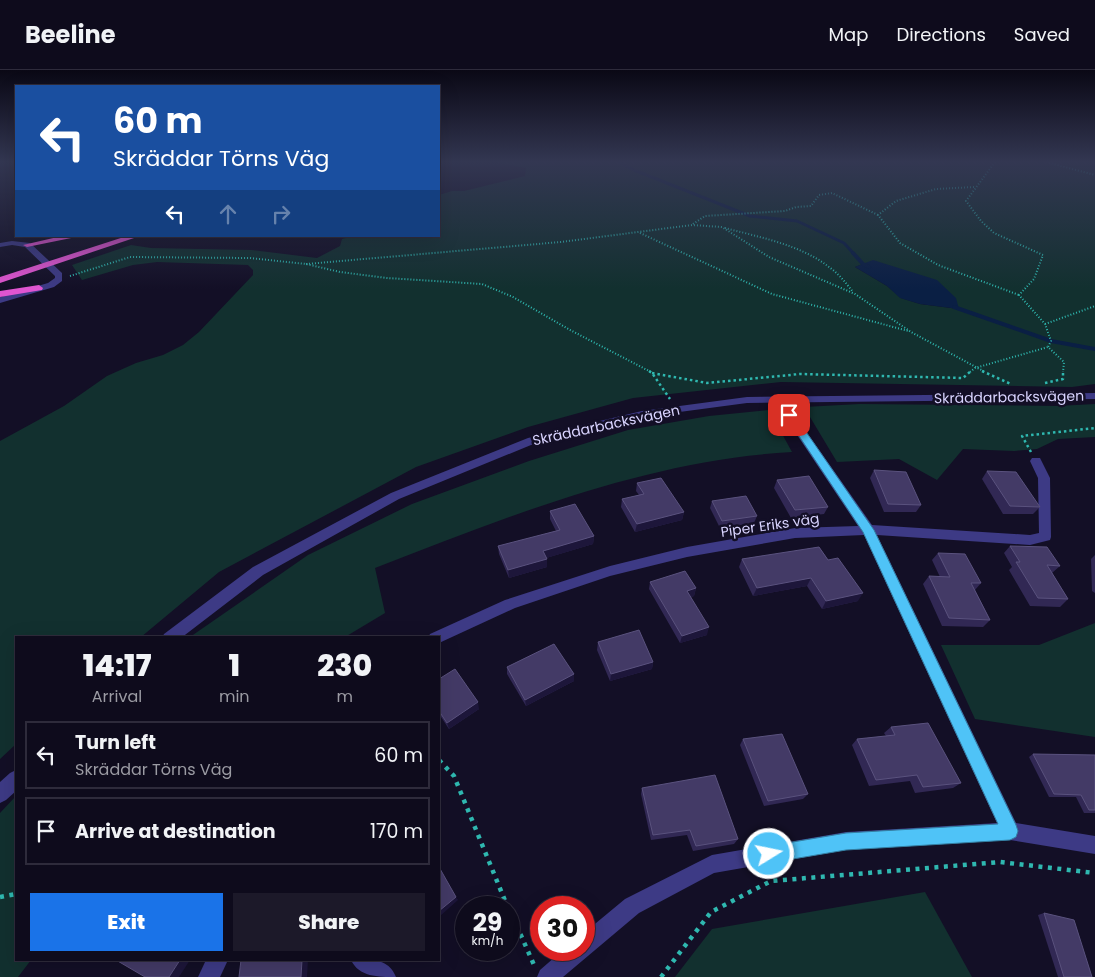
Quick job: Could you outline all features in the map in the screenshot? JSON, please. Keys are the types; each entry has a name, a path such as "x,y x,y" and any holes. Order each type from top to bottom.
{"highway":[{"path":"27,245 71,237"},
{"path":"0,280 117,237"},
{"path":"0,275 133,237"},
{"path":"0,294 39,288"}],"street":[{"path":"12,243 21,237"},
{"path":"0,245 12,243 27,245 59,275 59,279 51,285 0,300"},
{"name":"Skräddarbacksvägen","path":"172,636 258,571 395,496 528,442 642,414 676,408 778,399 1095,396"},
{"path":"778,399 868,530 1010,831"},
{"name":"Piper Eriks väg","path":"439,636 510,604 629,566 687,552 795,533 868,530 1030,540 1045,537 1044,478 1036,461"},
{"path":"0,794 15,780"},
{"path":"595,937 632,906 712,864 846,842 1010,831 1095,845"},
{"path":"208,977 217,961"},
{"path":"362,961 386,977"},
{"path":"541,973 561,961"}],"path":[{"path":"692,225 705,216 785,211 812,204"},
{"path":"59,279 130,257 250,258 306,264 340,272 387,278 482,284 513,297 572,331 652,373 707,383 800,374 963,378 974,368 1048,347 1051,341 1045,324 1019,295 938,265 900,243 878,215 856,204"},
{"path":"878,215 892,204"},
{"path":"968,204 979,219 997,236 1027,245 1043,254 1034,279 1019,295"},
{"path":"306,264 640,233 692,225 722,227 761,237 822,262 838,274 855,294"},
{"path":"722,227 768,256 855,294 911,332 974,368 1022,389 1033,397"},
{"path":"640,233 772,294 911,332"},
{"path":"1045,324 1095,306"},
{"path":"1038,385 1063,379 1064,362 1048,347"},
{"path":"652,373 676,408"},
{"path":"1036,461 1022,436 1095,428"},
{"path":"440,761 454,776 504,896"},
{"path":"661,977 710,912 771,882 886,870 1000,862 1065,868 1095,873"},
{"path":"0,897 15,894"},
{"path":"520,930 541,973"}],"green space":[{"path":"440,204 1095,204 1095,384 1072,387 781,382 633,398 528,427 416,467 219,572 142,636 15,636 15,745 0,759 0,441 64,406 107,376 136,363 163,355 183,345 199,332 253,275 253,270 248,265 157,262 133,265 82,280 72,265 131,245 151,248 252,250 317,258 340,246 342,239 349,237 440,237","holes":["863,264 959,309 920,304 901,298 887,286 855,267"]},
{"path":"860,404 1058,406 1095,404 1095,437 1058,439 1037,449 1014,451 963,449 937,480 899,459 837,462 804,407"},
{"path":"769,410 792,452 738,457 685,466 632,479 579,494 476,529 375,568 385,613 347,636 191,636 308,555 412,504 529,461 628,430 709,416"},
{"path":"1095,623 1095,737 975,719 941,645 1039,645"},
{"path":"15,797 15,961 30,961 18,977 0,977 0,813"},
{"path":"925,892 972,977 675,977 712,929"}],"water":[{"path":"873,260 937,280 956,298 959,309 920,304 900,298 887,286 855,267"}],"building":[{"path":"874,470 906,472 921,505 888,504"},
{"path":"987,471 1016,472 1040,507 1010,506"},
{"path":"809,476 828,507 795,510 777,480"},
{"path":"661,478 684,512 637,524 622,499 644,494 637,483"},
{"path":"746,496 757,516 722,521 712,501"},
{"path":"575,504 594,536 543,551 547,559 508,570 498,546 560,530 550,511"},
{"path":"1010,546 1047,547 1060,566 1047,565 1068,599 1038,598 1016,562 1020,562"},
{"path":"819,547 828,560 838,558 863,593 826,601 811,578 757,588 742,559"},
{"path":"938,553 965,554 981,583 971,583 990,620 949,618 929,576 950,577"},
{"path":"685,571 696,588 687,591 709,627 682,636 650,582"},
{"path":"639,630 653,662 611,674 598,642"},
{"path":"554,644 574,674 525,700 507,667"},
{"path":"455,669 478,702 447,723 440,712 440,678"},
{"path":"928,723 961,783 923,787 917,775 876,780 857,739 895,735 891,727"},
{"path":"782,734 808,794 768,801 743,739"},
{"path":"1033,754 1095,755 1095,810 1089,810 1081,795 1054,794"},
{"path":"715,775 738,839 696,846 690,830 653,835 642,788"},
{"path":"440,869 455,896 440,910"},
{"path":"1044,913 1074,920 1092,977 1064,977"},
{"path":"118,961 179,961 169,977 145,977"},
{"path":"241,961 302,961 301,977 239,977"}],"waterway":[{"path":"721,204 750,216 797,221 844,243 854,254"},
{"path":"853,253 863,264 869,267"},
{"path":"954,307 1051,341 1095,349"}],"route":[{"path":"769,854 846,842 1010,831 868,530 789,415"}]}
